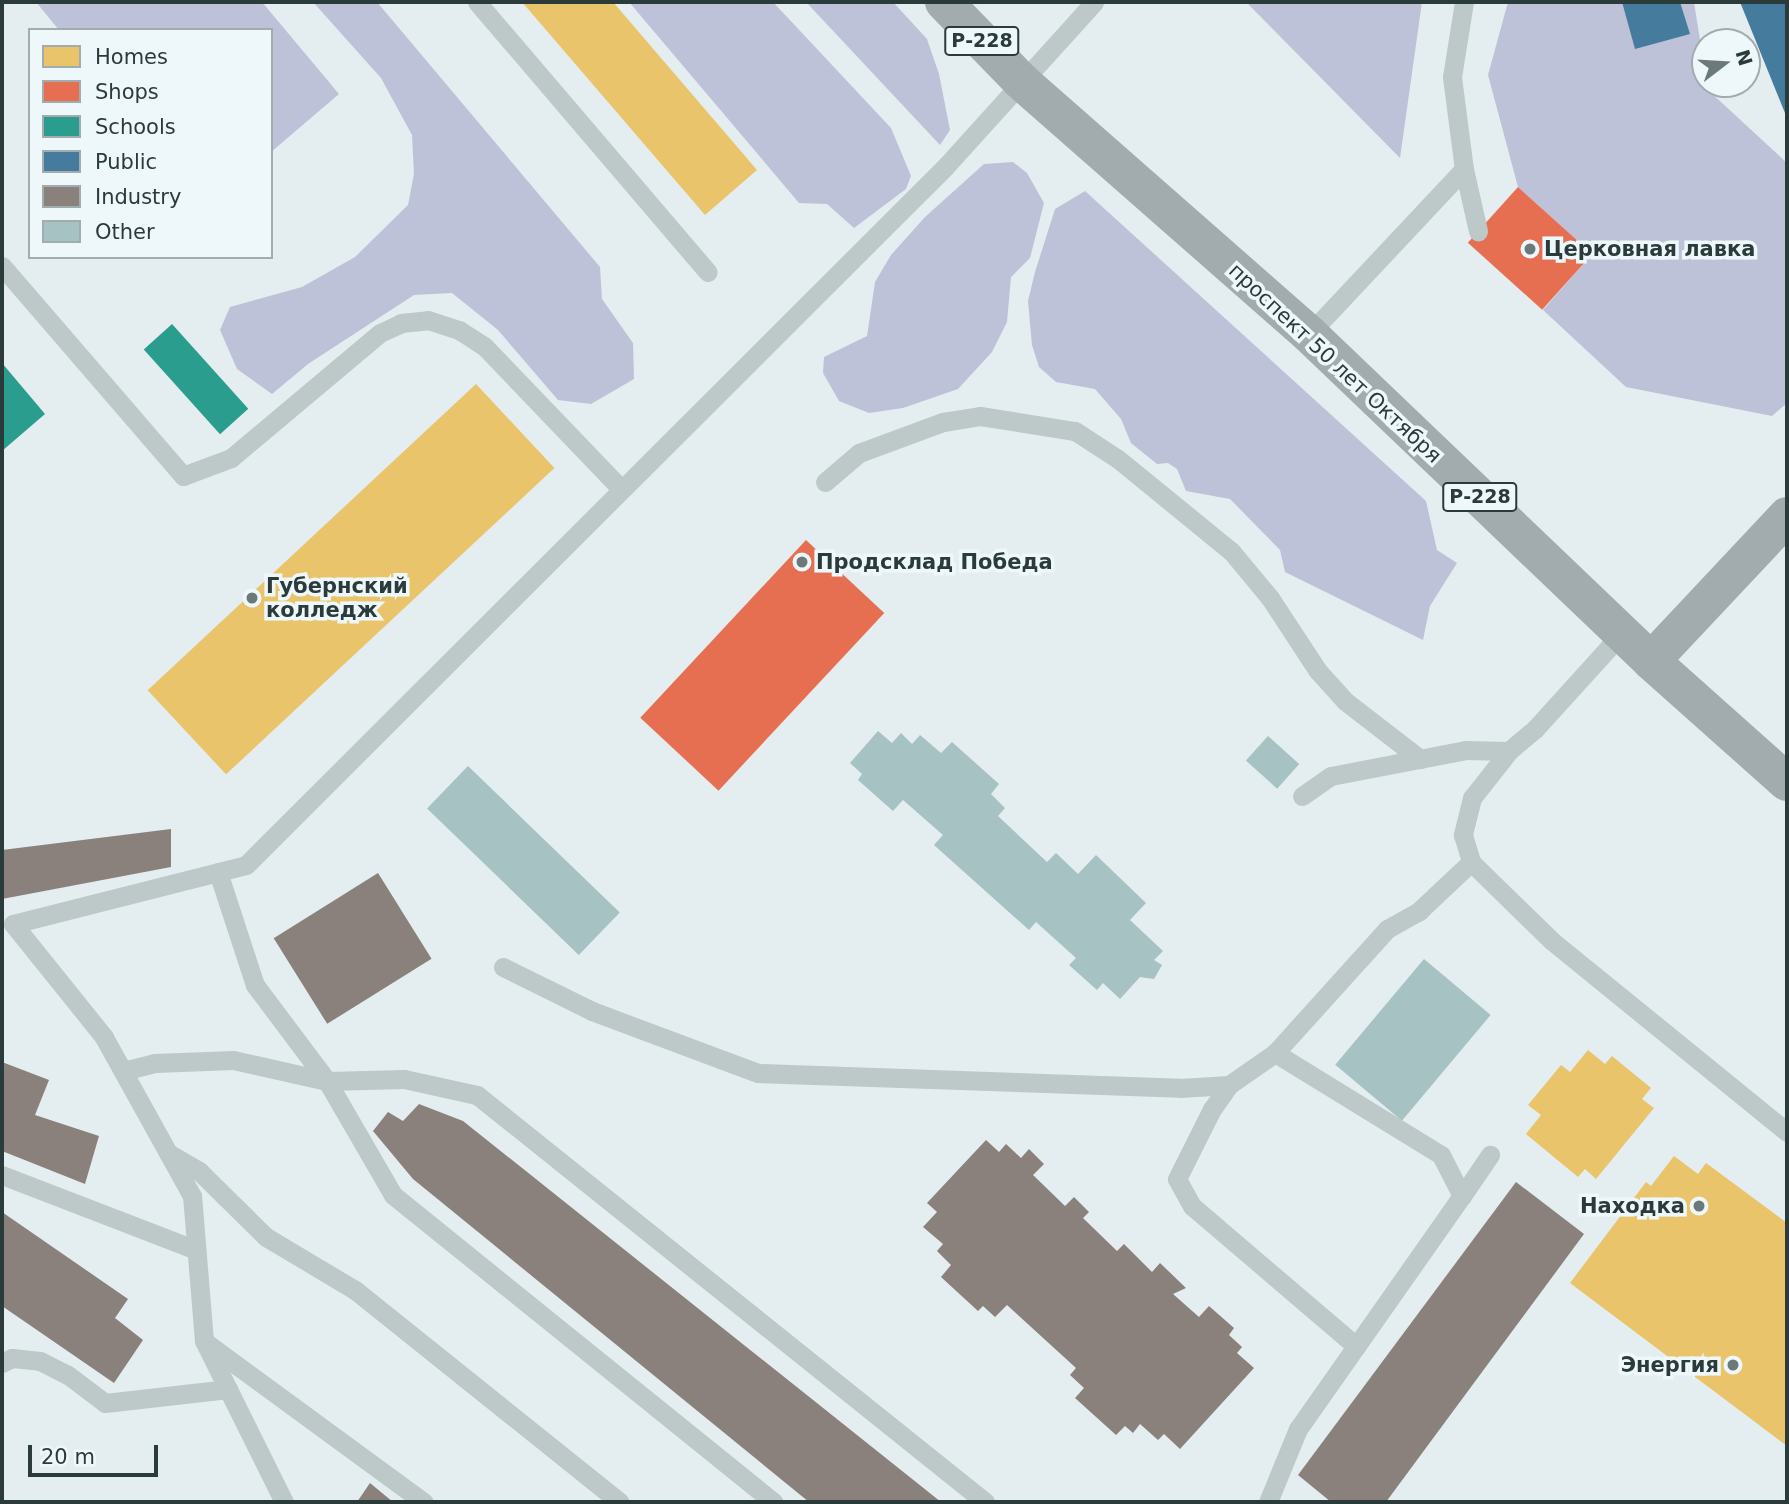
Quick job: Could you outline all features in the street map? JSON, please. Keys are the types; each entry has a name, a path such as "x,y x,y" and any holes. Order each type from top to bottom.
{"main road":[{"name":"проспект 50 лет Октября","path":"944,2 1021,80 1309,334 1651,661 1787,782"},
{"path":"1651,661 1787,516"}],"lane":[{"path":"477,2 708,272"},
{"path":"284,1502 204,1341 192,1196 104,1037 8,924 246,865 946,166 1094,2"},
{"path":"1464,2 1452,77 1464,169 1478,231"},
{"path":"1309,334 1464,169"},
{"path":"2,265 183,475 231,458 380,333 401,323 428,320 459,330 484,346 621,489"},
{"path":"825,482 859,453 943,422 980,416 1075,431 1118,459 1231,551 1270,598 1318,671 1345,701 1420,759"},
{"path":"1622,633 1535,729 1509,751 1472,798 1463,835 1471,862 1552,941 1787,1132"},
{"path":"1302,796 1331,776 1466,750 1509,751"},
{"path":"1356,1346 1192,1206 1177,1179 1212,1109 1229,1085 1275,1053 1387,929 1419,911 1471,862"},
{"path":"218,872 255,985 327,1081 393,1195 773,1502"},
{"path":"503,967 592,1011 758,1073 1180,1088 1229,1085"},
{"path":"1275,1053 1441,1155 1462,1196"},
{"path":"123,1072 155,1063 233,1060 327,1081 404,1079 477,1096 985,1502"},
{"path":"167,1153 199,1171 266,1237 355,1290 620,1502"},
{"path":"1268,1502 1297,1429 1490,1155"},
{"path":"2,1175 196,1250"},
{"path":"204,1341 424,1502"},
{"path":"2,1363 12,1358 40,1361 68,1375 105,1403 228,1389"},
{"path":"271,1475 300,1502"}],"shaded area":[{"path":"36,2 262,2 339,94 273,150 273,28 57,28"},
{"path":"313,2 377,2 600,267 602,299 633,343 634,379 591,404 558,400 498,330 452,293 414,295 308,364 272,394 237,369 220,330 230,307 302,287 355,257 408,205 414,174 412,135 381,78"},
{"path":"629,2 773,2 891,128 911,176 906,189 854,228 827,204 799,203"},
{"path":"806,2 893,2 927,39 939,74 950,130 940,145"},
{"path":"1246,2 1422,2 1400,158"},
{"path":"1508,2 1694,2 1698,28 1691,28 1691,98 1717,98 1787,163 1787,403 1772,416 1626,387 1543,310 1592,254 1518,187 1488,75"},
{"path":"1013,162 1027,173 1044,203 1030,258 1011,277 1007,322 992,352 958,389 903,408 869,413 839,401 823,373 824,357 867,336 875,282 891,255 925,217 984,164"},
{"path":"1085,191 1426,501 1437,550 1457,563 1430,606 1423,640 1285,572 1280,550 1230,499 1186,491 1177,469 1168,463 1157,464 1131,443 1121,419 1095,389 1056,382 1039,367 1032,345 1028,301 1035,272 1055,209"}],"building: Homes":[{"path":"522,2 613,2 757,170 705,215"},
{"path":"476,384 554,468 226,774 148,690"},
{"path":"1588,1050 1605,1064 1612,1056 1651,1088 1642,1099 1654,1108 1596,1179 1585,1169 1578,1177 1526,1134 1541,1115 1528,1105 1561,1065 1570,1072"},
{"name":"Энергия","path":"1674,1156 1698,1174 1706,1163 1787,1223 1787,1446 1570,1283 1646,1182 1651,1186"}],"building: Shops":[{"name":"Церковная лавка","path":"1518,187 1592,254 1542,310 1468,243"},
{"path":"806,540 884,613 719,791 640,718"}],"building: Schools":[{"path":"172,324 248,409 220,434 144,349"},
{"path":"2,363 45,414 2,451"}],"building: Public":[{"path":"1622,2 1680,2 1690,34 1635,49"},
{"path":"1740,2 1787,2 1787,118 1761,54 1761,28 1751,28"}],"building: Industry":[{"path":"171,829 171,867 2,899 2,850"},
{"path":"378,873 432,959 327,1024 274,938"},
{"path":"2,1062 49,1080 35,1115 99,1136 85,1184 2,1151"},
{"path":"419,1104 463,1121 941,1502 809,1502 413,1179 373,1131 388,1112 403,1121"},
{"path":"986,1140 999,1152 1006,1144 1021,1158 1029,1149 1044,1164 1033,1175 1065,1206 1074,1197 1089,1212 1083,1218 1117,1251 1124,1244 1152,1272 1160,1263 1186,1288 1173,1294 1199,1317 1209,1306 1234,1328 1229,1335 1242,1347 1237,1353 1254,1368 1180,1449 1164,1434 1158,1440 1140,1424 1133,1433 1125,1426 1116,1435 1075,1398 1084,1388 1070,1375 1076,1368 1007,1305 995,1317 983,1306 978,1311 941,1277 951,1265 937,1251 943,1244 923,1227 937,1212 927,1203"},
{"path":"1516,1182 1584,1234 1386,1502 1331,1502 1298,1475"},
{"path":"2,1212 128,1299 115,1318 143,1340 114,1383 2,1306"},
{"path":"370,1483 393,1502 357,1502"}],"building: Other":[{"path":"878,731 892,743 901,733 912,744 920,735 941,753 952,742 999,784 991,794 1005,808 998,816 1047,862 1056,853 1078,874 1096,855 1146,903 1130,920 1163,951 1154,960 1162,965 1154,979 1140,977 1120,999 1103,983 1097,990 1069,965 1076,958 1036,922 1029,930 934,845 943,835 903,800 893,811 858,780 862,774 850,763"},
{"path":"1268,736 1299,764 1277,789 1246,761"},
{"path":"468,766 620,913 579,955 427,808"},
{"path":"1424,959 1491,1015 1402,1121 1335,1065"}],"place":[{"name":"Церковная лавка","path":"1530,249"},
{"name":"Продсклад Победа","path":"802,562"},
{"name":"Губернский колледж","path":"252,598"},
{"name":"Находка","path":"1699,1206"},
{"name":"Энергия","path":"1733,1365"}]}
